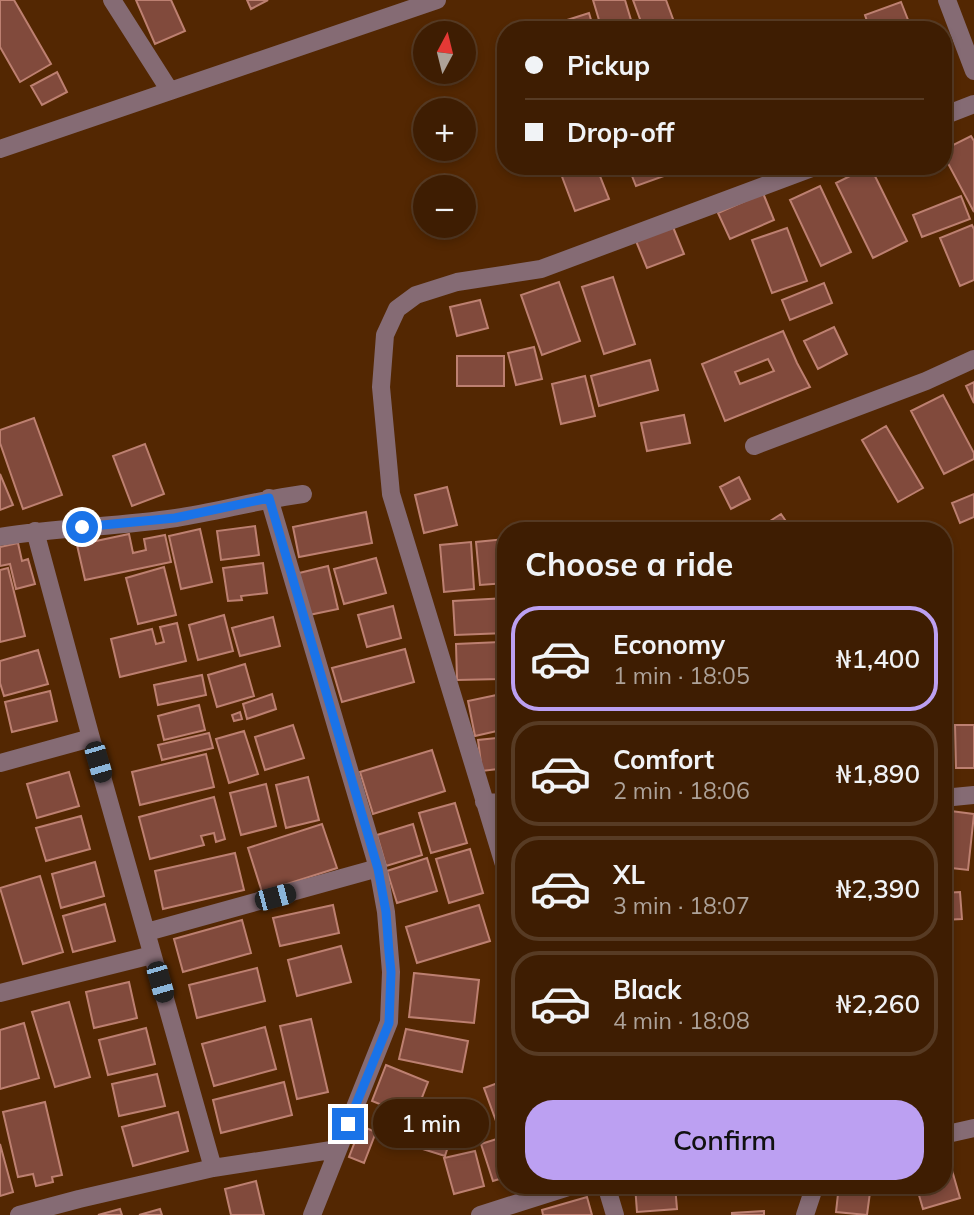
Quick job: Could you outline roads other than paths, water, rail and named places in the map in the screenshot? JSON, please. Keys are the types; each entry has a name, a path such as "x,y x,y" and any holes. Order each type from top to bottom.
{"street":[{"path":"112,0 170,91"},
{"path":"0,149 437,0"},
{"path":"947,0 974,71"},
{"path":"952,113 974,104"},
{"path":"497,843 391,494 381,387 385,335 397,309 416,295 457,282 541,269 793,175"},
{"path":"754,446 926,381 974,359"},
{"path":"0,537 35,531 175,518 269,498 303,494"},
{"path":"269,498 378,869 386,912 391,972 389,1023 312,1215"},
{"path":"35,531 213,1168"},
{"path":"0,763 91,738"},
{"path":"952,797 974,795"},
{"path":"484,802 497,803"},
{"path":"147,932 378,869"},
{"path":"0,993 152,955"},
{"path":"952,1133 974,1128"},
{"path":"19,1215 213,1168 338,1149"},
{"path":"480,1215 546,1194"},
{"path":"609,1194 615,1215"},
{"path":"805,1215 812,1194"}]}
